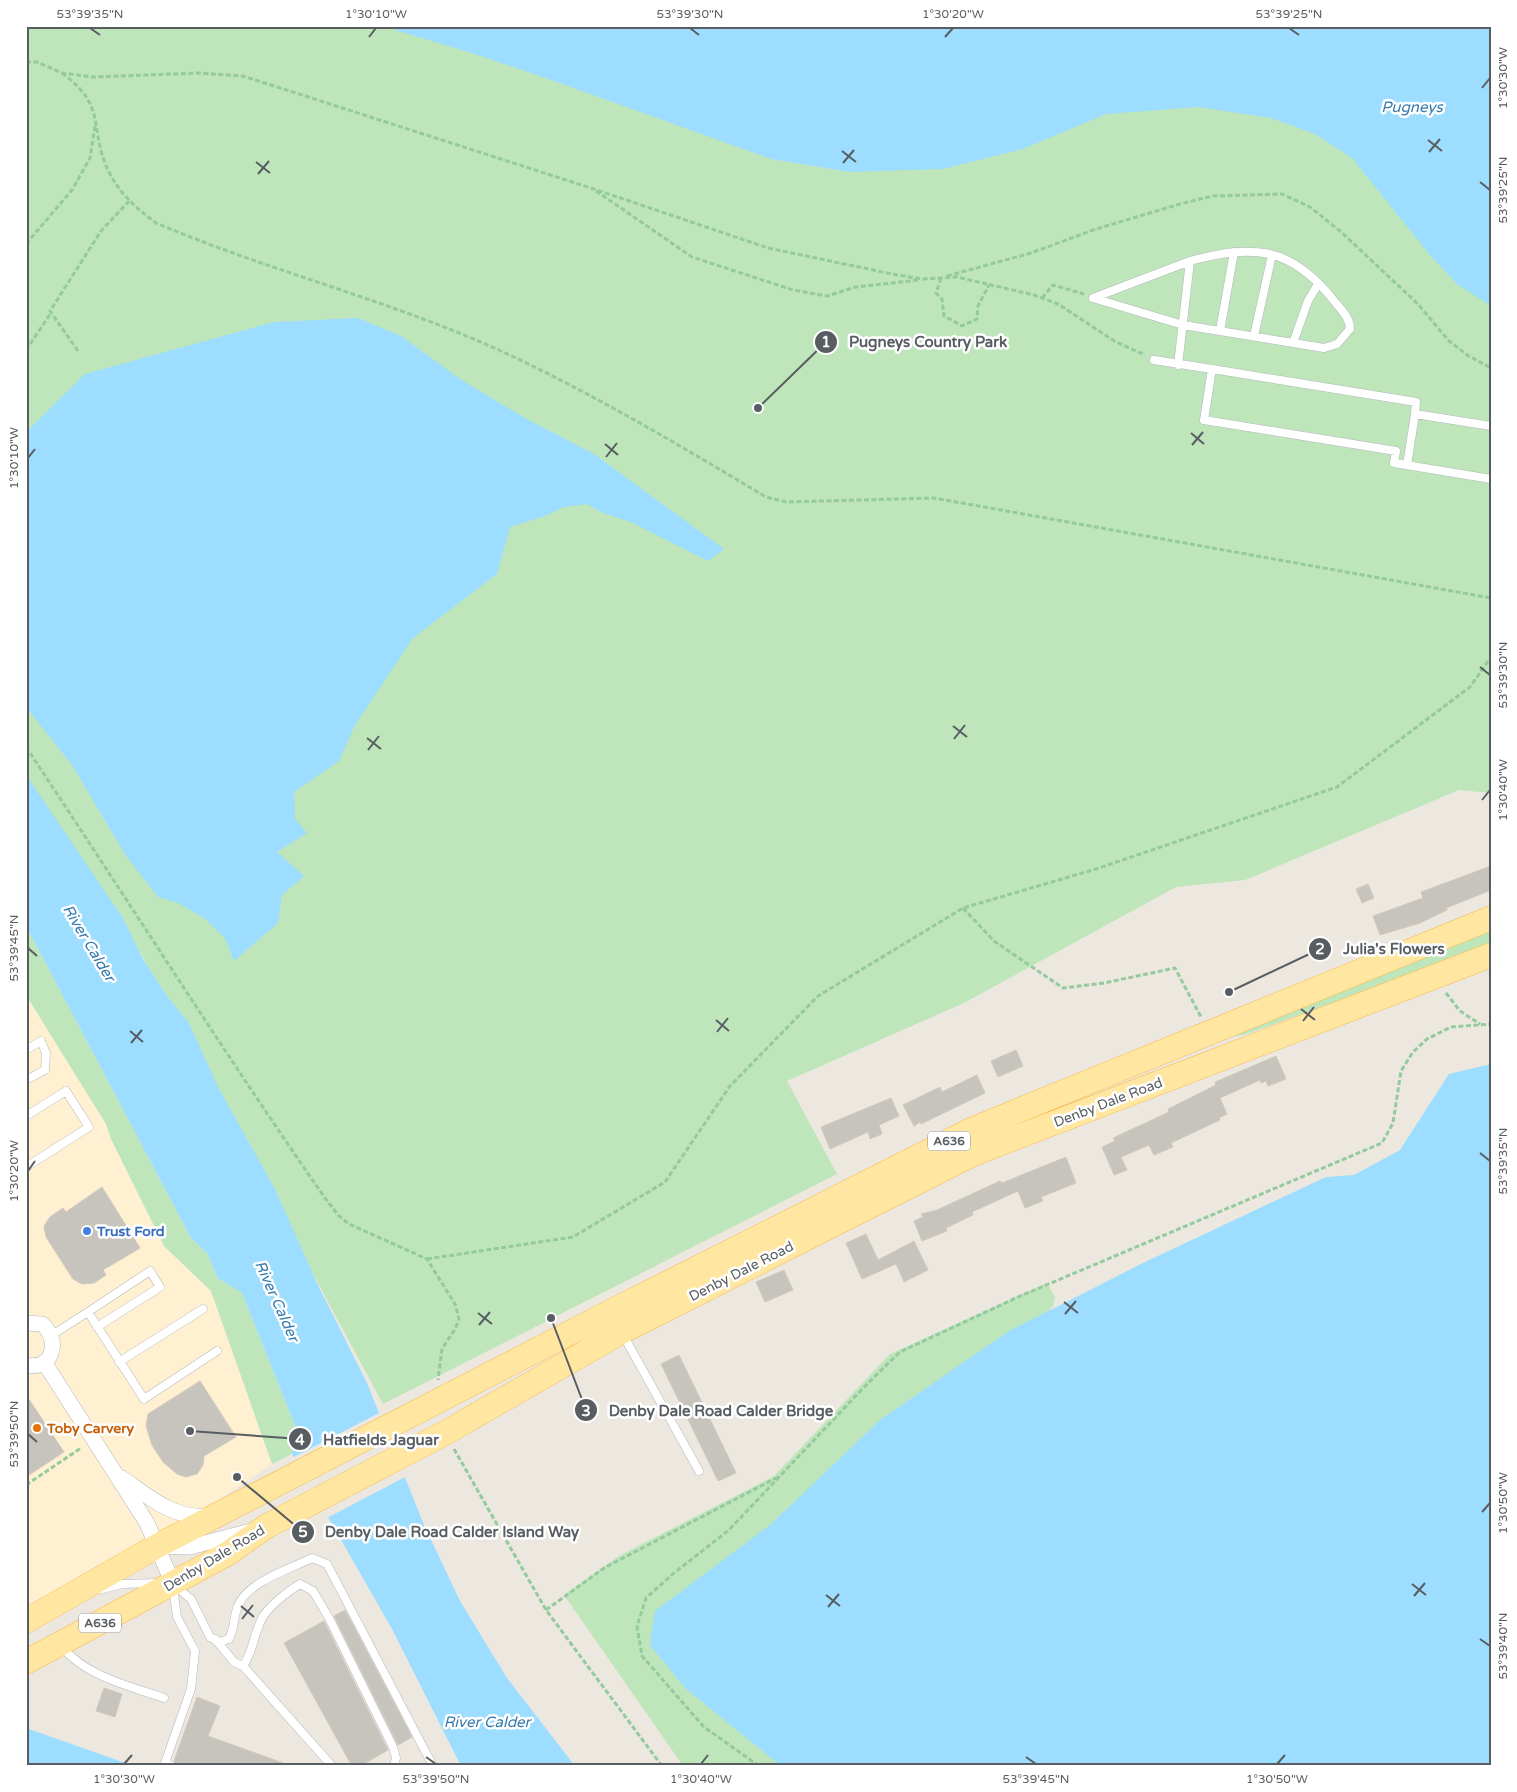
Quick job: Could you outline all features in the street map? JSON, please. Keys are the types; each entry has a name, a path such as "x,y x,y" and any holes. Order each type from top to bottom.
{"main road":[{"name":"Denby Dale Road","path":"26,1621 158,1546 284,1480 616,1309 973,1129 1491,918"},
{"name":"Denby Dale Road","path":"26,1662 173,1584 227,1554 267,1526 445,1433 621,1332 973,1154 1491,955"}],"street":[{"path":"26,1323 42,1324 52,1335 52,1350 44,1362 37,1365 26,1365"},
{"path":"44,1362 147,1523 173,1584"},
{"path":"115,1472 156,1502 174,1512 192,1516 219,1514"},
{"path":"158,1546 183,1548 198,1546 267,1526"}],"lane":[{"path":"1254,250 1291,261 1318,284 1350,320 1350,329 1337,344 1324,348 1183,325 1093,298 1190,261 1254,250"},
{"path":"1220,331 1234,252"},
{"path":"1254,336 1272,255"},
{"path":"1178,365 1190,261"},
{"path":"1293,343 1308,301 1318,284"},
{"path":"1154,360 1416,402 1407,465"},
{"path":"1212,370 1204,420 1396,451 1394,464 1491,479"},
{"path":"1414,414 1491,426"},
{"path":"26,1050 41,1041 46,1054 44,1070 26,1080"},
{"path":"26,1116 66,1091 88,1127 26,1167"},
{"path":"52,1335 150,1271 160,1287 97,1326"},
{"path":"119,1362 202,1309"},
{"path":"88,1312 144,1399 217,1351"},
{"path":"621,1332 699,1471"},
{"path":"57,1603 122,1584 173,1584 191,1599 210,1637 220,1642 229,1639 234,1630 238,1607 247,1590 312,1558 327,1564 433,1766"},
{"path":"172,1766 165,1763 191,1690 196,1651 177,1617 173,1584"},
{"path":"243,1666 249,1658 264,1616 300,1584 313,1591 329,1618 393,1747 396,1758 394,1766"},
{"path":"215,1639 234,1662 243,1666 332,1766"},
{"path":"60,1644 70,1656 94,1673 164,1698"}],"path":[{"path":"26,62 37,62 62,73 79,85 87,95 108,170 129,201 156,223 428,320 501,351 645,424 766,497 786,502 934,498 1491,598"},
{"path":"62,73 93,77 198,73 243,76 591,188 768,248 840,265 923,279"},
{"path":"26,244 72,190 90,158 96,123"},
{"path":"591,188 692,257 794,290 827,296 856,287 957,277 1042,298 1058,304 1116,342 1154,360"},
{"path":"26,350 51,313 50,311 101,230 129,201"},
{"path":"940,278 941,284 936,293 942,299 944,316 962,326 977,319 978,306 989,284"},
{"path":"1042,298 1053,285 1081,292 1093,298"},
{"path":"51,313 78,350"},
{"path":"26,747 153,939 251,1093 338,1215 349,1224 427,1259 572,1237 665,1182 730,1086 818,996 963,908 1096,869 1337,787 1470,687 1491,657"},
{"path":"963,908 994,941 1063,988 1104,983 1175,968 1201,1016 1206,1034"},
{"path":"1437,975 1444,991 1460,1011 1480,1025"},
{"path":"759,1766 704,1727 642,1656 636,1626 646,1598 674,1573 729,1530 868,1383 900,1352 1018,1297 1382,1143 1393,1123 1401,1070 1413,1052 1427,1039 1450,1027 1491,1024"},
{"path":"427,1259 455,1304 459,1319 442,1349 437,1386 442,1399"},
{"path":"445,1433 546,1610 662,1766"},
{"path":"26,1485 94,1439"},
{"path":"546,1610 604,1568 783,1474"}],"shaded area":[{"path":"26,995 106,1124 111,1139 164,1246 211,1291 272,1464 26,1628"}],"green space":[{"path":"26,26 1491,26 1491,793 1459,790 1245,880 1176,887 964,1003 787,1081 837,1174 383,1404 127,928 26,808"},
{"path":"26,926 191,1238 207,1253 218,1278 242,1293 296,1428 292,1454 272,1464 211,1291 164,1246 111,1139 106,1124 26,995"},
{"path":"1491,929 1491,945 1244,1035 1227,1037"},
{"path":"1047,1283 1055,1297 1053,1306 1043,1317 786,1766 685,1766 681,1763 564,1595 619,1556 774,1476 890,1354"}],"water":[{"name":"Pugneys","path":"382,26 1491,26 1491,306 1457,284 1429,254 1352,158 1315,134 1271,118 1198,107 1106,114 1023,149 943,169 850,172 771,159 478,55"},
{"path":"358,318 401,336 460,379 523,417 594,454 724,549 708,561 631,522 603,513 587,504 564,507 545,516 510,527 497,574 413,638 354,727 339,761 294,792 295,819 307,833 277,852 304,876 282,895 278,923 234,961 225,938 204,918 178,903 158,897 126,856 72,765 26,707 26,432 85,374 274,322"},
{"name":"River Calder","path":"26,775 123,918 143,959 167,996 189,1023 218,1087 275,1189 317,1283 367,1383 424,1525 460,1601 507,1678 575,1766 461,1766 392,1629 292,1454 296,1428 242,1293 218,1278 207,1253 191,1238 26,926"},
{"path":"1491,1064 1491,1766 781,1766 685,1688 650,1645 655,1611 770,1525 880,1420 1009,1331 1145,1262 1326,1177 1354,1175 1400,1150 1449,1074"},
{"path":"26,1728 134,1766 28,1766"}],"pier":[{"path":"381,1412 407,1476 325,1519 292,1458"}],"building":[{"path":"1491,866 1491,890 1446,908 1447,910 1420,923 1380,935 1373,916 1423,898 1421,892"},
{"path":"1368,884 1374,898 1362,903 1356,889"},
{"path":"1016,1050 1023,1066 998,1077 991,1061"},
{"path":"1276,1056 1286,1079 1268,1086 1266,1081 1261,1083 1260,1080 1220,1098 1227,1114 1219,1118 1220,1120 1171,1143 1173,1147 1154,1155 1149,1145 1121,1157 1127,1170 1114,1175 1102,1147 1115,1141 1113,1138 1169,1112 1168,1109 1216,1085 1215,1082"},
{"path":"977,1075 985,1093 914,1126 903,1105 940,1087 942,1092"},
{"path":"891,1098 899,1116 879,1125 882,1134 870,1139 868,1132 830,1149 821,1127"},
{"path":"1066,1157 1076,1183 1041,1197 1043,1201 1025,1208 1018,1191 972,1212 973,1215 946,1228 947,1231 922,1241 914,1221 923,1217 921,1214 937,1210 1000,1181 1002,1183"},
{"name":"Trust Ford","path":"102,1187 140,1248 103,1270 106,1275 94,1283 82,1284 73,1279 46,1237 44,1226 50,1217 63,1208 66,1212"},
{"path":"866,1234 878,1260 914,1241 928,1270 904,1282 896,1264 862,1279 846,1243"},
{"path":"784,1270 793,1290 765,1302 756,1282"},
{"path":"679,1355 736,1473 718,1481 661,1364"},
{"path":"200,1381 236,1437 204,1456 203,1465 197,1474 186,1477 177,1474 163,1462 152,1445 146,1426 148,1414"},
{"name":"Toby Carvery","path":"26,1395 64,1452 26,1477"},
{"path":"345,1610 412,1737 398,1745 334,1616"},
{"path":"324,1621 388,1750 360,1766 352,1766 284,1643"},
{"path":"104,1688 122,1694 115,1717 96,1711"},
{"path":"197,1697 220,1706 208,1736 286,1764 286,1766 178,1766 174,1761"}],"place":[{"name":"Pugneys Country Park","path":"758,408"},
{"name":"Julia's Flowers","path":"1229,992"},
{"name":"Trust Ford","path":"87,1231"},
{"name":"Denby Dale Road Calder Bridge","path":"551,1318"},
{"name":"Toby Carvery","path":"37,1428"},
{"name":"Hatfields Jaguar","path":"190,1431"},
{"name":"Denby Dale Road Calder Island Way","path":"237,1477"}]}
